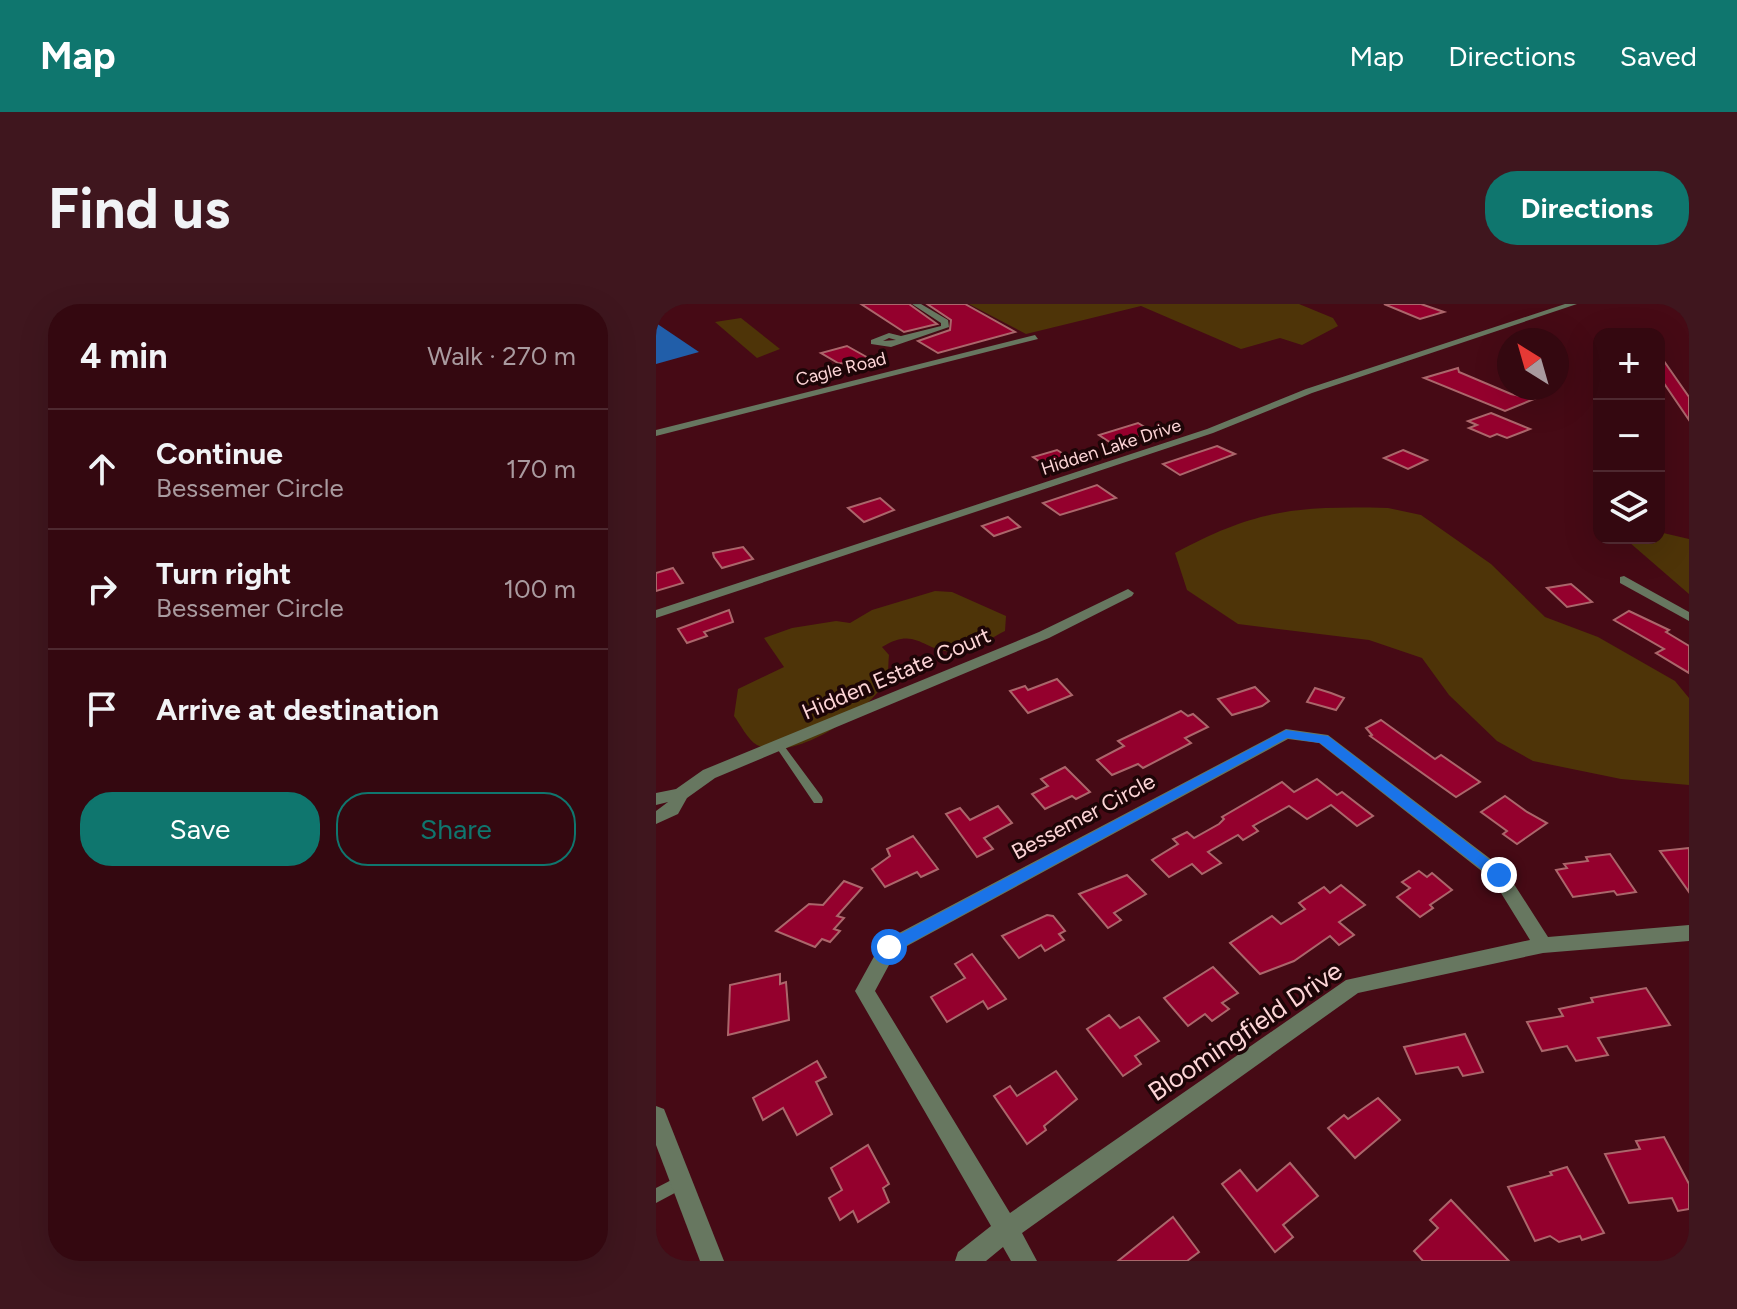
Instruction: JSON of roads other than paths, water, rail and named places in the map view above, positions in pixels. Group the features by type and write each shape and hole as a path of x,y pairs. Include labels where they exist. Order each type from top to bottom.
{"street":[{"path":"904,338 945,327 945,322 916,304"},
{"name":"Hidden Lake Drive","path":"656,614 1210,431 1309,391 1573,304"},
{"name":"Cagle Road","path":"656,433 1035,337"},
{"path":"1624,580 1689,617"},
{"name":"Hidden Estate Court","path":"656,799 681,794 709,774 1044,635 1128,593"},
{"name":"Bessemer Circle","path":"1006,1230 865,991 889,947 1286,734 1323,739 1499,875 1543,945"},
{"name":"Hidden Estate Court","path":"656,818 672,810 681,794"},
{"name":"Bloomingfield Drive","path":"967,1261 1006,1230 1353,986 1543,945 1689,933"},
{"path":"656,1116 712,1261"},
{"path":"1006,1230 1025,1261"}],"lane":[{"path":"779,745 818,800"},
{"path":"656,1196 681,1182"}],"water":[{"path":"656,323 699,352 656,364"}]}
